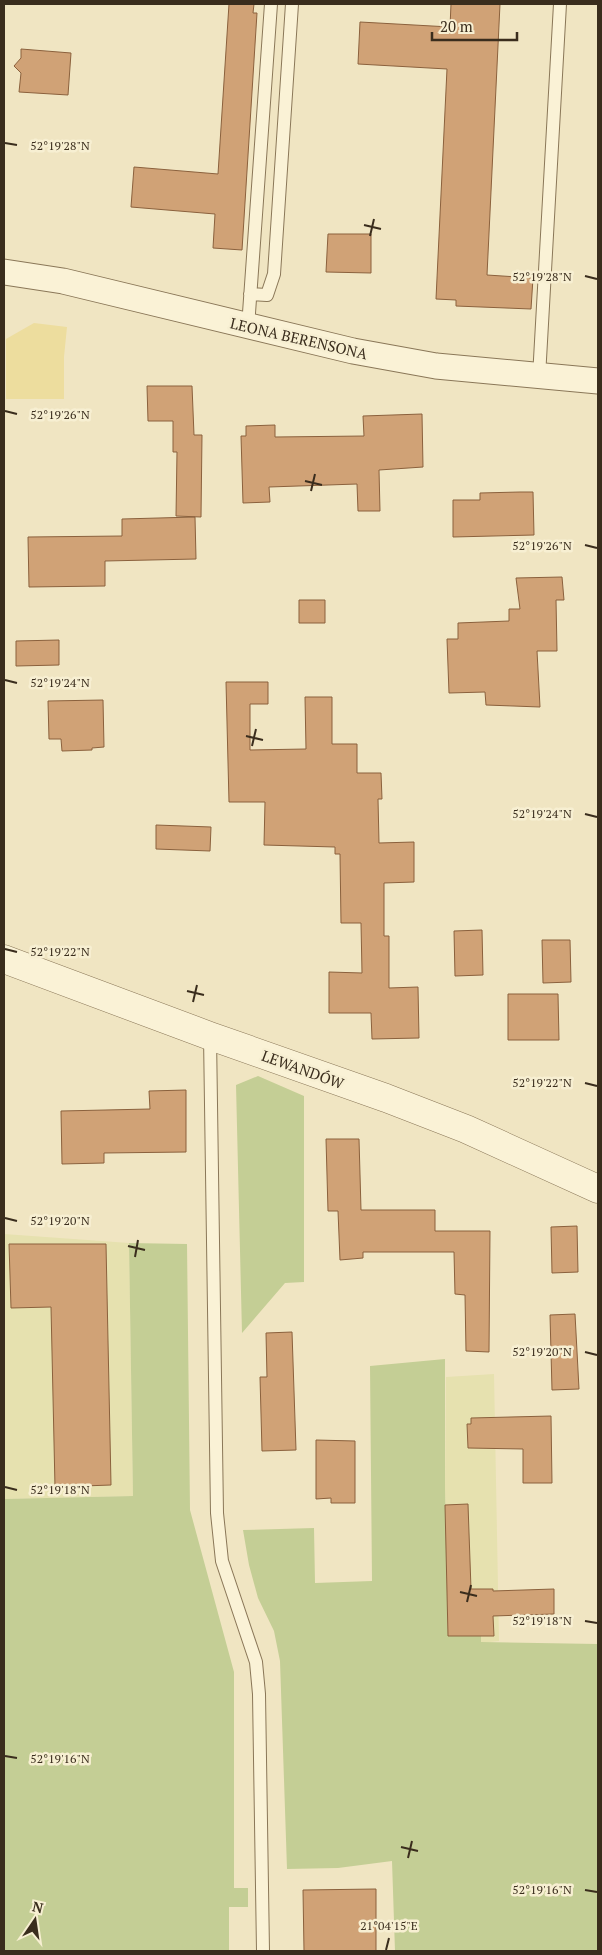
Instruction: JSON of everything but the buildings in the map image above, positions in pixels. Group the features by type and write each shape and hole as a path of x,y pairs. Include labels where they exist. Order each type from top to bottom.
{"street":[{"name":"LEONA BERENSONA","path":"4,272 63,281 353,351 436,366 598,381"},
{"name":"LEWANDÓW","path":"4,959 210,1036 386,1098 466,1129 598,1189"}],"lane":[{"path":"248,327 271,4"},
{"path":"250,294 267,295 274,274 292,4"},
{"path":"539,377 560,4"},
{"path":"210,1036 217,1513 222,1562 256,1662 259,1694 263,1951"}],"shaded area":[{"path":"4,1234 129,1243 133,1496 4,1499"},
{"path":"494,1374 499,1641 481,1643 480,1636 448,1636 445,1488 446,1377"}],"green space":[{"path":"258,1076 304,1096 304,1282 285,1283 242,1333 236,1085"},
{"path":"129,1243 187,1244 190,1510 234,1672 234,1888 248,1888 248,1907 229,1907 229,1951 4,1951 4,1499 133,1496"},
{"path":"445,1359 448,1636 481,1636 481,1642 598,1644 598,1951 395,1951 392,1861 338,1868 287,1869 280,1661 274,1631 258,1598 249,1565 243,1530 314,1528 315,1583 372,1581 370,1366"}],"sand":[{"path":"34,323 67,327 64,357 64,399 6,399 6,339"}]}
